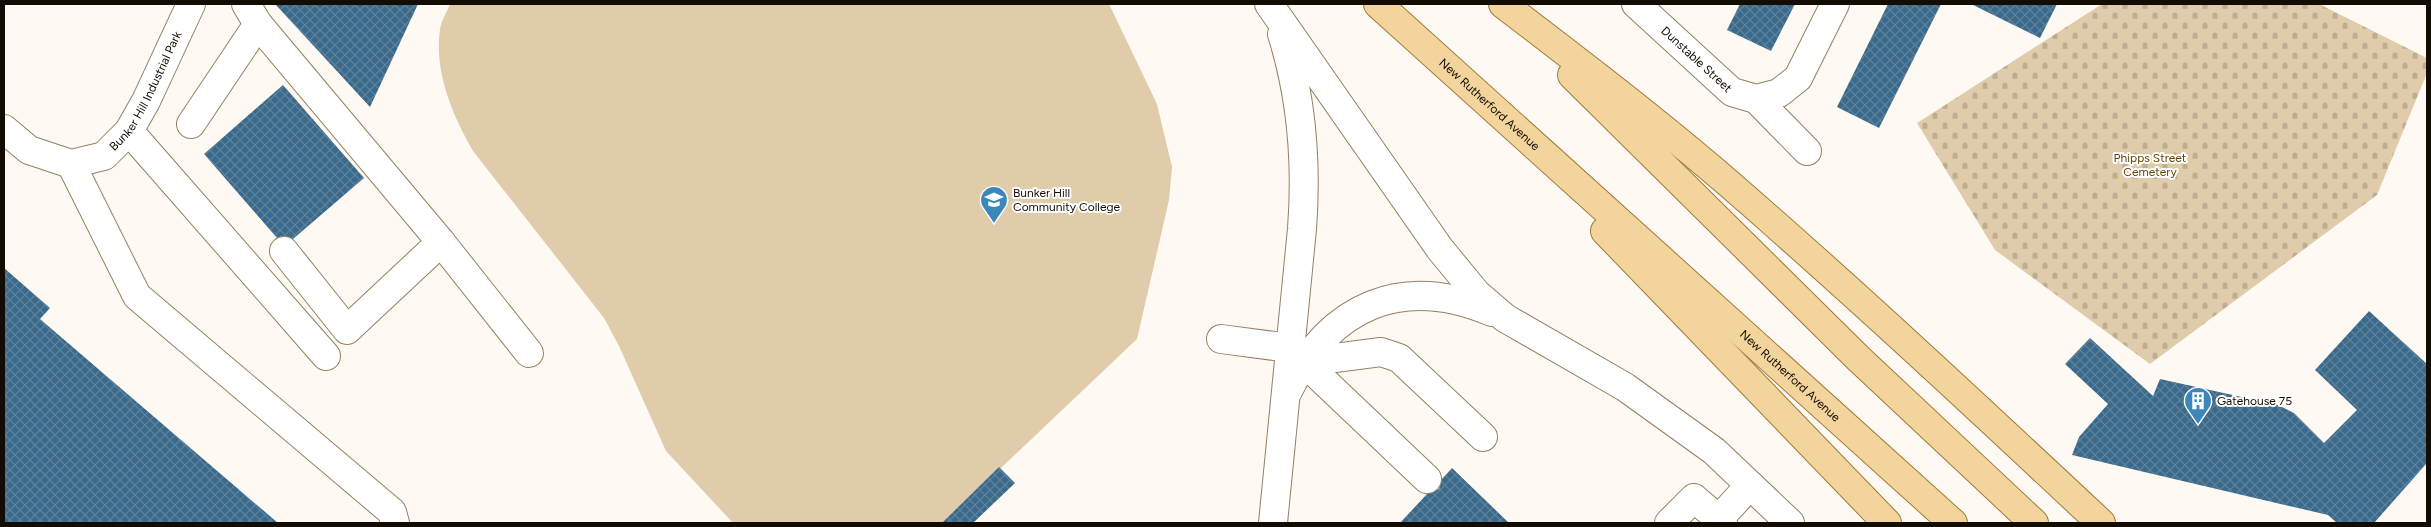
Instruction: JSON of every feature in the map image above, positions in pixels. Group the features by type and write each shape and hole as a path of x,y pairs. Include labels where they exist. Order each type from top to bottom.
{"main road":[{"path":"1378,4 1450,69"},
{"path":"1501,4 1851,351 2034,523"},
{"path":"1501,4 1640,109 1728,182 1916,351 2101,523"},
{"name":"New Rutherford Avenue","path":"1450,69 1887,523"},
{"name":"New Rutherford Avenue","path":"1450,69 1953,523"}],"street":[{"name":"Bunker Hill Industrial Park","path":"71,164 104,156 129,131 146,101 190,4"},
{"name":"Dunstable Street","path":"1636,4 1732,92 1756,99"},
{"path":"1807,151 1756,99 1779,93 1798,78 1835,4"},
{"path":"1270,5 1440,249 1476,294 1505,318"},
{"path":"1270,5 1288,54 1295,81 1304,155 1304,205 1297,355 1284,402 1274,513 1294,523"},
{"path":"191,124 252,14 440,242 528,354"},
{"path":"4,129 29,150 71,164 137,296 392,512 395,523"},
{"path":"129,131 326,356"},
{"path":"284,251 348,330 440,242"},
{"path":"1297,355 1320,341 1338,324 1358,310 1381,300 1410,296 1442,298 1469,304 1505,318 1625,387 1714,451 1790,523"},
{"path":"1221,339 1297,355 1381,352 1399,358 1483,437"},
{"path":"1297,355 1427,479"},
{"path":"1669,523 1694,498 1721,521 1750,485"}],"green space":[{"path":"450,4 1109,4 1157,104 1172,167 1169,200 1137,339 943,523 733,523 666,451 619,346 604,318 473,151 465,137 446,92 440,61 440,29"},
{"name":"Phipps Street Cemetery","path":"2102,4 2319,4 2427,58 2427,73 2377,195 2150,364 1995,250 1917,123"}],"building":[{"path":"275,4 418,4 370,107"},
{"path":"1740,4 1795,4 1771,51 1727,30"},
{"path":"1888,4 1941,4 1879,128 1837,107"},
{"path":"1971,4 2057,4 2040,38"},
{"path":"283,85 364,178 293,239 282,236 277,238 204,154"},
{"path":"4,268 50,308 40,319 278,523 4,523"},
{"name":"Gatehouse 75","path":"2369,311 2427,364 2427,463 2374,523 2337,523 2328,515 2072,455 2079,437 2108,404 2065,364 2090,338 2153,396 2160,379 2278,405 2294,413 2324,443 2357,410 2315,370"},
{"path":"999,467 1015,483 973,523 942,523"},
{"path":"1452,468 1509,523 1400,523 1427,494 1439,489 1442,479"}],"place":[{"name":"Bunker Hill Community College","path":"994,224"},
{"name":"Gatehouse 75","path":"2198,425"}]}
